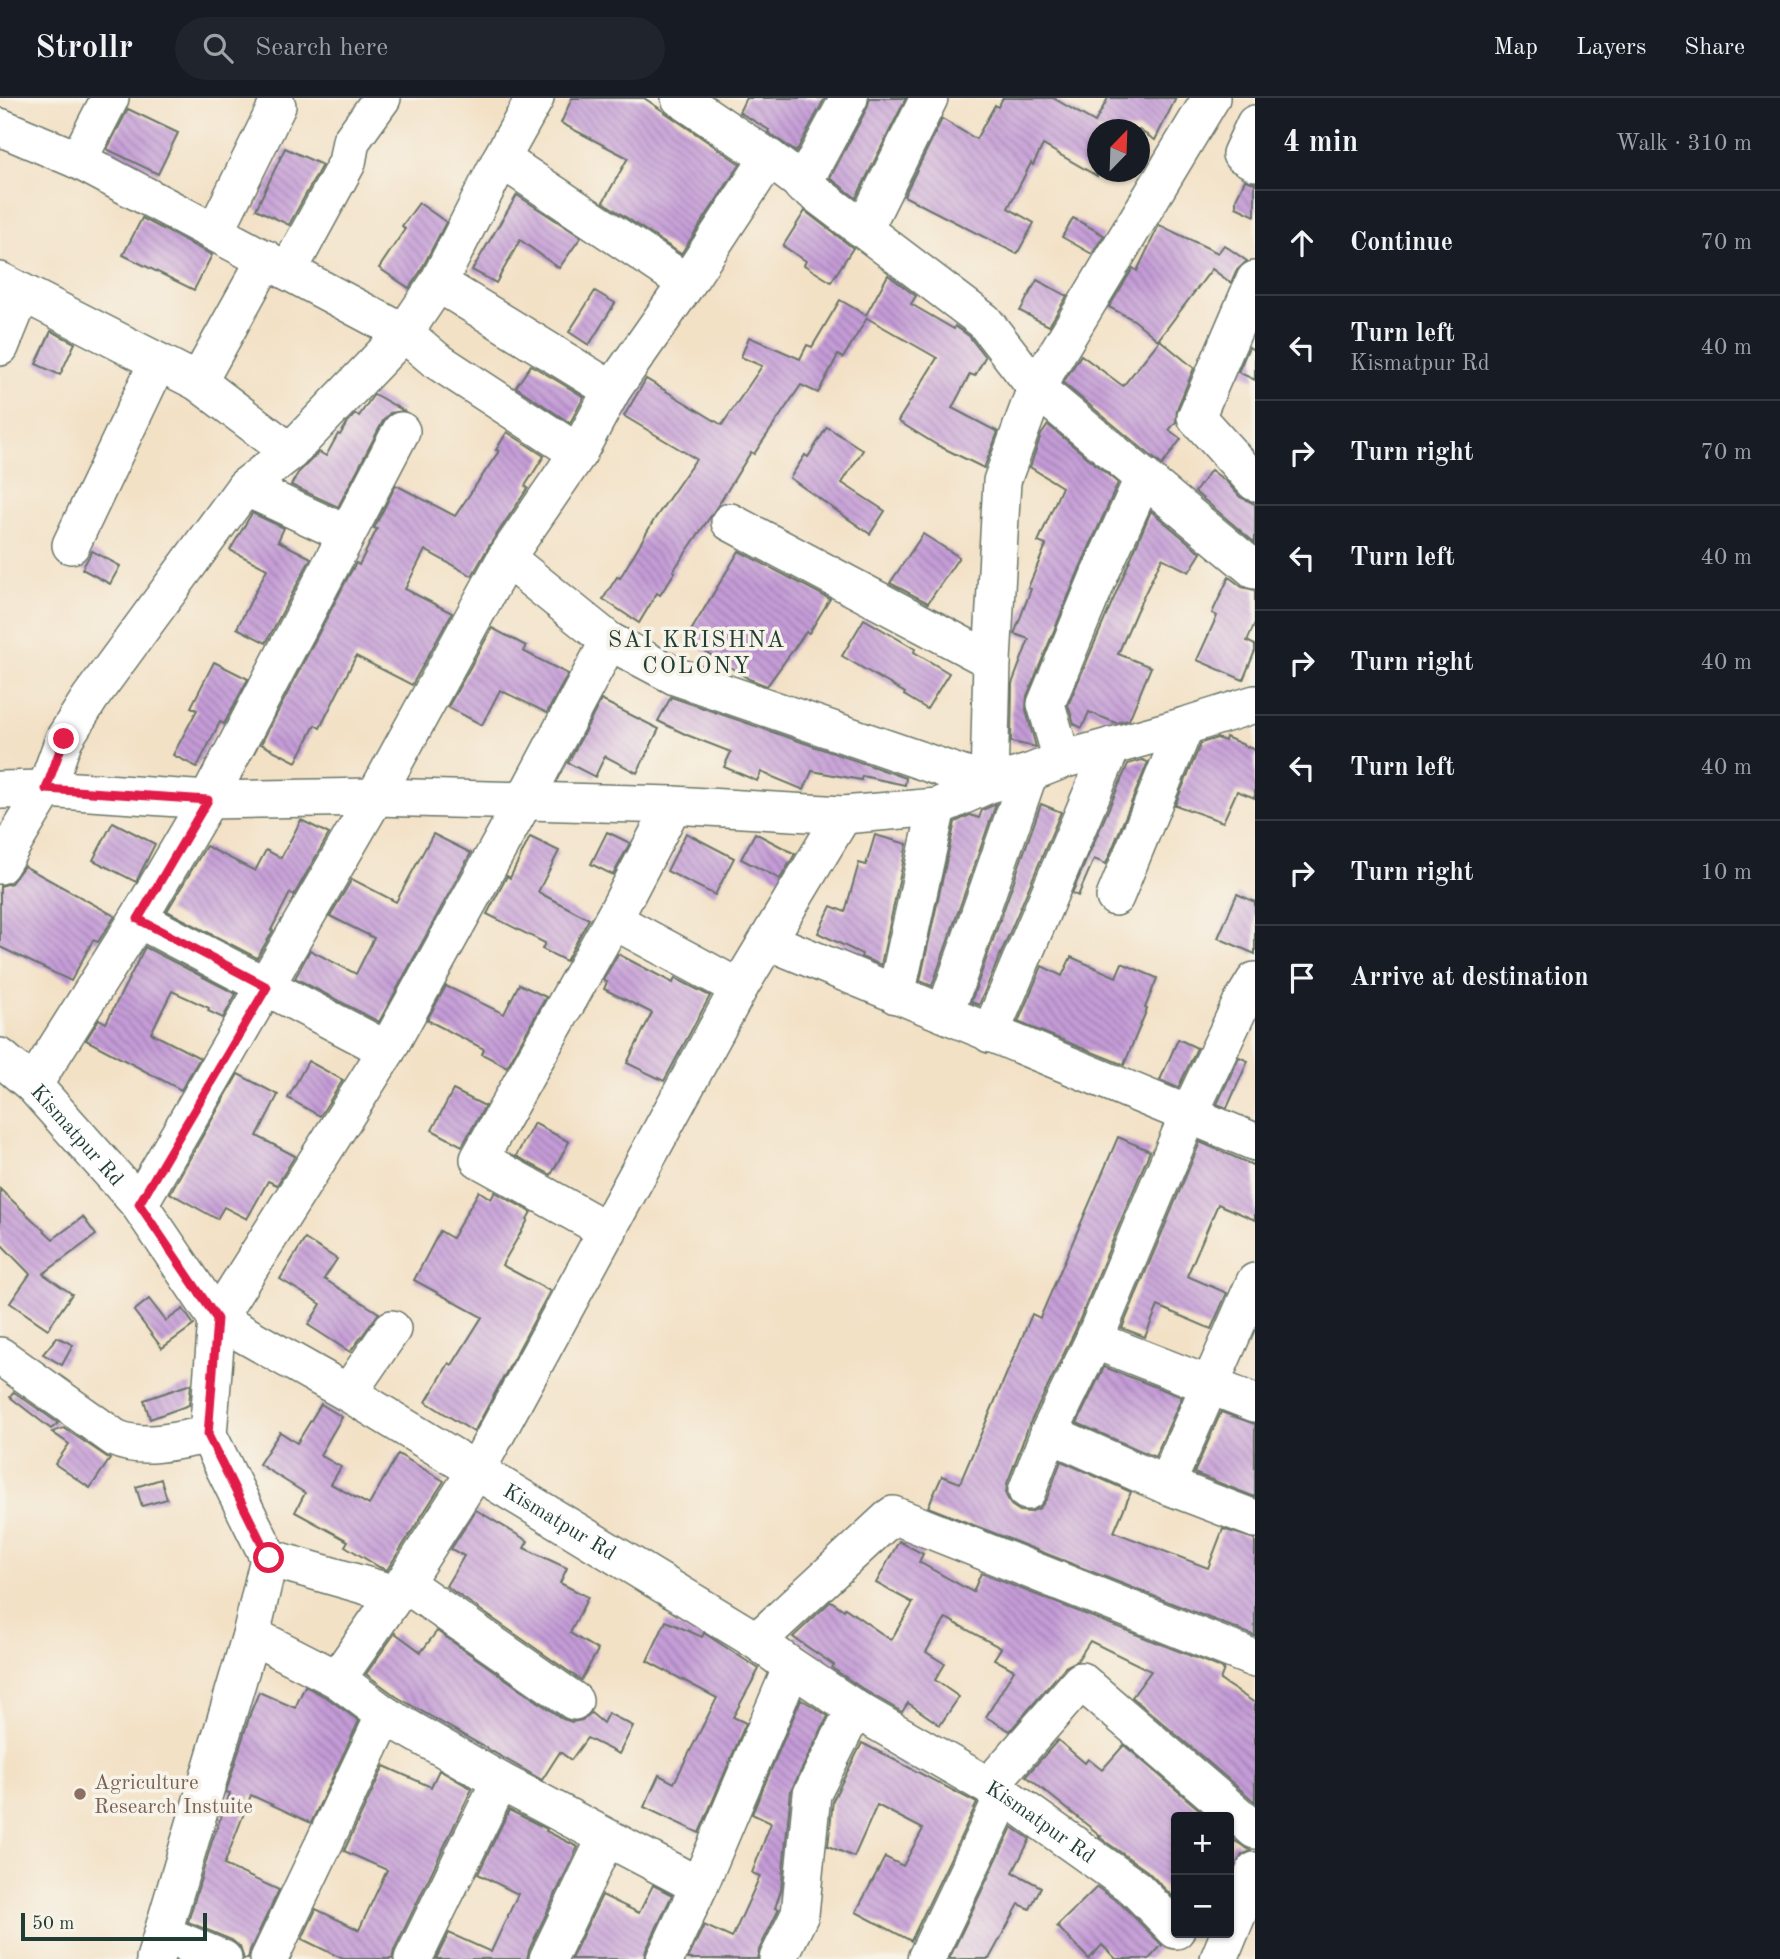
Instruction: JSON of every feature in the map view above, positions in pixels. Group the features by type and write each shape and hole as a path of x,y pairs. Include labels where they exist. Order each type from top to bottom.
{"street":[{"path":"78,160 110,98"},
{"path":"198,382 347,163 351,141 382,98"},
{"path":"0,865 46,789 64,739 90,698 245,487 290,452 404,333 438,283 535,98"},
{"path":"680,98 769,158 984,321 1037,388 1253,565"},
{"path":"802,185 849,98"},
{"path":"864,229 929,98"},
{"path":"989,784 992,660 1002,481 1037,388 1211,98"},
{"path":"215,232 276,106"},
{"path":"1255,124 1241,154 1255,162"},
{"path":"0,127 78,160 404,333 436,360 578,453"},
{"path":"139,1204 375,797 506,558 578,453 612,390 687,283 769,158"},
{"path":"501,159 687,283"},
{"path":"1255,281 1196,417 1255,482"},
{"path":"438,283 612,390"},
{"path":"0,346 11,287 198,382 290,452"},
{"path":"71,545 158,362"},
{"path":"33,1086 138,919 208,800 401,431"},
{"path":"945,1013 1045,766 1046,704 1144,477"},
{"path":"245,487 346,534"},
{"path":"730,522 992,660"},
{"path":"506,558 609,641 675,676 989,784"},
{"path":"223,1959 159,1946 251,1635 269,1558 208,1435 217,1319 387,1050 609,641"},
{"path":"0,790 46,789 208,800 375,797 673,805 843,815 937,807 989,784 1255,704"},
{"path":"1115,897 1185,726"},
{"path":"990,1034 1112,746"},
{"path":"608,1231 479,1159 613,920 673,805"},
{"path":"896,995 937,807"},
{"path":"337,1679 400,1589 476,1471 740,988 843,815"},
{"path":"138,919 387,1050"},
{"path":"613,920 740,988"},
{"path":"768,942 1255,1142"},
{"path":"1027,1491 1049,1433 1094,1340 1188,1116 1250,998"},
{"name":"Kismatpur Rd","path":"0,1057 33,1086 139,1204 217,1319 348,1393 757,1641 855,1709 996,1790 1135,1888 1171,1924"},
{"path":"1166,1485 1255,1282"},
{"path":"348,1393 392,1329"},
{"path":"1094,1340 1255,1403"},
{"path":"0,1356 115,1438 126,1443 141,1446 208,1435"},
{"path":"1049,1433 1166,1485 1255,1519"},
{"path":"757,1641 893,1515 1255,1660"},
{"path":"269,1558 400,1589 573,1702"},
{"path":"251,1635 337,1679 385,1715 500,1780 699,1886"},
{"path":"665,1959 792,1667"},
{"path":"926,1959 996,1790 1081,1681 1255,1830"},
{"path":"778,1959 800,1914 812,1794 855,1709"},
{"path":"269,1959 385,1715"},
{"path":"413,1959 500,1780"},
{"path":"548,1959 606,1838"},
{"path":"1219,1959 1255,1871"},
{"name":"Kismatpur Rd","path":"1185,1938 1205,1959"}],"building":[{"path":"572,98 644,98 740,164 681,254 603,202 628,158 561,123"},
{"path":"746,98 825,98 796,152 768,132 769,130 739,112"},
{"path":"870,98 906,98 856,198 830,178"},
{"path":"1003,98 1053,98 1090,119 1087,119 1087,170 1043,145 1033,165 1031,163 1008,208 1034,223 1017,254 904,196 942,119 976,139 995,105 998,107"},
{"path":"1108,98 1176,98 1155,140 1150,137 1150,119 1097,119"},
{"path":"128,109 178,133 158,174 107,149"},
{"path":"285,148 322,165 289,225 256,209"},
{"path":"1245,180 1255,183 1255,216 1236,207 1236,199"},
{"path":"517,195 581,237 559,268 520,240 496,283 472,270"},
{"path":"419,203 446,222 409,288 379,268 405,229 402,226"},
{"path":"805,211 853,248 831,282 804,265 806,261 783,246"},
{"path":"142,218 212,255 194,290 123,255"},
{"path":"1073,218 1104,235 1092,254 1062,237"},
{"path":"1159,225 1218,253 1224,245 1247,261 1236,271 1231,283 1212,269 1158,340 1134,320 1109,307 1133,268 1137,271"},
{"path":"888,275 916,296 911,304 969,336 985,357 975,376 970,374 952,408 998,432 984,468 937,445 898,421 937,358 867,318 843,358 838,355 818,393 801,385 754,454 751,452 660,595 657,593 639,623 603,599 617,577 620,578 654,520 696,459 624,416 646,379 722,425 762,366 741,357 749,337 800,359 807,345 812,347 840,300 866,315"},
{"path":"1037,280 1067,296 1049,326 1020,311"},
{"path":"595,291 615,303 589,345 569,332"},
{"path":"51,331 75,343 60,375 36,364"},
{"path":"1160,340 1194,368 1177,409 1176,422 1169,430 1181,439 1162,465 1063,383 1081,355 1123,386"},
{"path":"1249,347 1255,351 1255,380 1238,372"},
{"path":"531,365 584,397 570,423 516,387"},
{"path":"374,394 404,411 390,413 383,421 338,507 291,485 298,473 319,452 326,456 338,434 340,435 355,414 359,416"},
{"path":"1048,425 1118,483 1027,696 1026,710 1036,747 1011,742 1012,684 1029,639 1015,632 1031,589 1028,588 1046,545 1038,542 1062,487 1030,467 1041,435"},
{"path":"827,427 863,450 842,483 885,511 870,534 790,478 805,455 808,457"},
{"path":"507,432 544,456 525,486 528,488 472,576 425,550 405,589 452,613 412,685 356,656 320,728 315,725 296,762 261,744 348,577 356,563 359,565 396,485 455,516 499,451 496,450"},
{"path":"1211,470 1227,482 1240,497 1255,504 1255,543 1195,492"},
{"path":"1151,511 1201,553 1189,572 1162,558 1136,612 1118,654 1151,667 1129,720 1116,723 1089,712 1082,728 1074,724 1068,705"},
{"path":"252,513 284,528 278,541 311,558 266,643 237,628 267,569 230,550"},
{"path":"923,534 959,557 928,603 890,583"},
{"path":"92,551 120,566 110,584 82,569"},
{"path":"739,551 830,599 809,633 806,632 767,686 749,679 686,639"},
{"path":"1229,577 1242,587 1255,590 1255,623 1247,641 1255,645 1255,651 1243,680 1197,660 1217,616 1212,613"},
{"path":"864,619 949,673 927,709 842,656"},
{"path":"492,628 526,646 523,651 568,674 547,713 500,690 482,725 448,707"},
{"path":"214,662 248,679 224,724 220,722 197,767 173,755 197,710 191,707"},
{"path":"671,697 906,778 905,785 862,776 861,780 812,771 804,790 761,772 757,781 724,767 731,752 658,721"},
{"path":"601,700 659,729 637,773 605,756 595,777 568,763"},
{"path":"1226,737 1255,750 1255,798 1237,791 1223,822 1175,805 1201,743 1217,738 1225,741"},
{"path":"1142,760 1148,762 1106,864 1094,859 1078,896 1072,893 1128,764"},
{"path":"996,804 932,986 920,981 955,822 970,815 979,818 982,810"},
{"path":"1041,804 1061,812 979,1005 971,1002"},
{"path":"301,820 329,834 294,895 290,893 257,958 167,911 206,846 255,871 266,850 281,858"},
{"path":"113,822 155,844 136,882 93,860"},
{"path":"607,832 630,843 613,875 591,864"},
{"path":"686,833 734,858 715,895 667,871"},
{"path":"755,833 795,854 780,879 741,859"},
{"path":"433,834 471,853 379,1022 295,978 310,950 356,974 374,938 330,916 352,879 396,902"},
{"path":"875,835 907,844 881,965 818,933 831,906 845,912 859,863 866,865"},
{"path":"530,837 559,851 538,892 589,919 566,961 542,949 545,943 487,914 507,876 510,878"},
{"path":"24,866 115,916 98,942 93,940 71,981 0,947 0,886 11,883"},
{"path":"1237,894 1255,902 1255,954 1218,938"},
{"path":"145,947 236,994 223,1018 208,1011 209,1008 172,991 151,1033 200,1058 181,1090 86,1040 99,1019 106,1023"},
{"path":"618,954 673,983 675,978 710,996 664,1081 627,1063 652,1013 604,989 607,982 603,980"},
{"path":"1071,957 1116,977 1122,963 1157,978 1124,1065 1018,1022 1042,966 1062,976"},
{"path":"519,984 546,997 507,1067 482,1054 484,1049 427,1020 446,986 504,1014"},
{"path":"1178,1039 1197,1048 1178,1088 1160,1080"},
{"path":"1239,1057 1248,1061 1227,1108 1217,1104"},
{"path":"308,1061 343,1080 320,1116 288,1098"},
{"path":"238,1074 278,1095 257,1136 295,1156 277,1185 268,1181 247,1219 224,1207 217,1219 170,1193"},
{"path":"453,1090 485,1106 462,1146 432,1130"},
{"path":"534,1123 569,1142 551,1175 516,1156"},
{"path":"1118,1137 1150,1151 1075,1331 1029,1425 1007,1484 1006,1495 1011,1505 1020,1511 1030,1512 1040,1508 1047,1498 1061,1461 1131,1492 1114,1532 1208,1568 1223,1529 1255,1539 1255,1636 928,1507 942,1476 960,1483 1032,1314 1040,1318"},
{"path":"1200,1142 1255,1166 1255,1220 1218,1204 1187,1276 1227,1293 1211,1329 1158,1306 1145,1337 1122,1328"},
{"path":"0,1189 53,1239 83,1217 96,1235 43,1274 72,1294 48,1329 10,1303 30,1274 0,1243"},
{"path":"479,1191 491,1199 495,1192 531,1212 502,1265 550,1291 474,1432 426,1402 449,1363 452,1365 482,1317 414,1280 440,1231 452,1238"},
{"path":"305,1239 337,1259 324,1279 379,1313 350,1352 308,1325 321,1304 280,1279"},
{"path":"149,1299 166,1321 183,1309 194,1325 162,1348 134,1311"},
{"path":"57,1337 73,1345 62,1365 43,1354"},
{"path":"1104,1367 1182,1397 1155,1457 1077,1423"},
{"path":"191,1384 189,1405 150,1419 144,1400"},
{"path":"14,1392 58,1423 51,1429 10,1397"},
{"path":"321,1404 342,1417 320,1455 341,1467 331,1484 369,1505 398,1454 444,1481 387,1570 345,1546 348,1541 295,1512 305,1493 259,1464 280,1432 297,1443"},
{"path":"1221,1412 1255,1424 1255,1497 1194,1473"},
{"path":"64,1428 110,1459 90,1488 55,1464 69,1444 52,1432"},
{"path":"161,1479 167,1499 142,1506 136,1487"},
{"path":"476,1510 528,1541 524,1548 567,1568 560,1583 588,1597 570,1633 598,1650 581,1680 446,1586 464,1556 451,1549"},
{"path":"899,1541 923,1554 919,1562 973,1592 981,1573 1224,1669 1220,1680 1255,1703 1255,1802 1132,1697 1151,1671 1090,1641 1077,1661 1065,1667 1010,1731 986,1717 1014,1670 994,1659 1001,1648 946,1618 926,1652 945,1664 935,1680 959,1697 940,1725 908,1703 902,1712 866,1691 793,1637 831,1601 891,1640 913,1603 876,1583"},
{"path":"666,1621 702,1637 704,1633 759,1669 733,1717 746,1723 699,1833 644,1807 659,1775 674,1783 717,1698 647,1661"},
{"path":"437,1631 563,1719 572,1722 582,1720 591,1713 603,1723 608,1713 633,1726 619,1754 587,1738 571,1760 560,1752 542,1780 397,1697 366,1674 395,1633 421,1652"},
{"path":"305,1686 326,1697 359,1721 311,1823 251,1795 224,1865 279,1890 248,1959 244,1959 240,1947 232,1940 188,1922 259,1692 295,1708"},
{"path":"801,1699 828,1716 791,1791 781,1890 775,1908 779,1909 757,1959 688,1959 704,1925 732,1938 760,1876 752,1873 771,1823 752,1814"},
{"path":"1058,1740 1085,1763 1088,1759 1102,1770 1124,1745 1202,1812 1171,1812 1171,1895 1147,1871 1099,1837 1101,1836 1026,1776"},
{"path":"862,1743 977,1803 911,1941 856,1912 885,1857 903,1866 923,1829 877,1805 854,1857 828,1846 833,1800"},
{"path":"384,1766 431,1787 439,1770 472,1789 392,1959 343,1959 302,1939 316,1909 359,1930 387,1870 344,1851"},
{"path":"509,1810 578,1847 527,1959 436,1959 449,1933 491,1952 518,1894 478,1874"},
{"path":"1012,1827 1030,1839 1013,1872 1041,1887 1030,1909 1019,1904 989,1959 949,1959"},
{"path":"1234,1842 1251,1851 1242,1855 1234,1870"},
{"path":"653,1885 672,1895 644,1959 571,1959 602,1895 639,1913"},
{"path":"1097,1887 1121,1904 1162,1945 1149,1959 1116,1959 1102,1945 1089,1959 1057,1926"}],"place":[{"name":"Agriculture Research Instuite","path":"80,1794"}],"district":[{"name":"SAI KRISHNA COLONY","path":"697,652"}],"route":[{"path":"64,739 46,789 208,800 138,919 267,987 139,1204 217,1319 208,1435 269,1558"}]}
